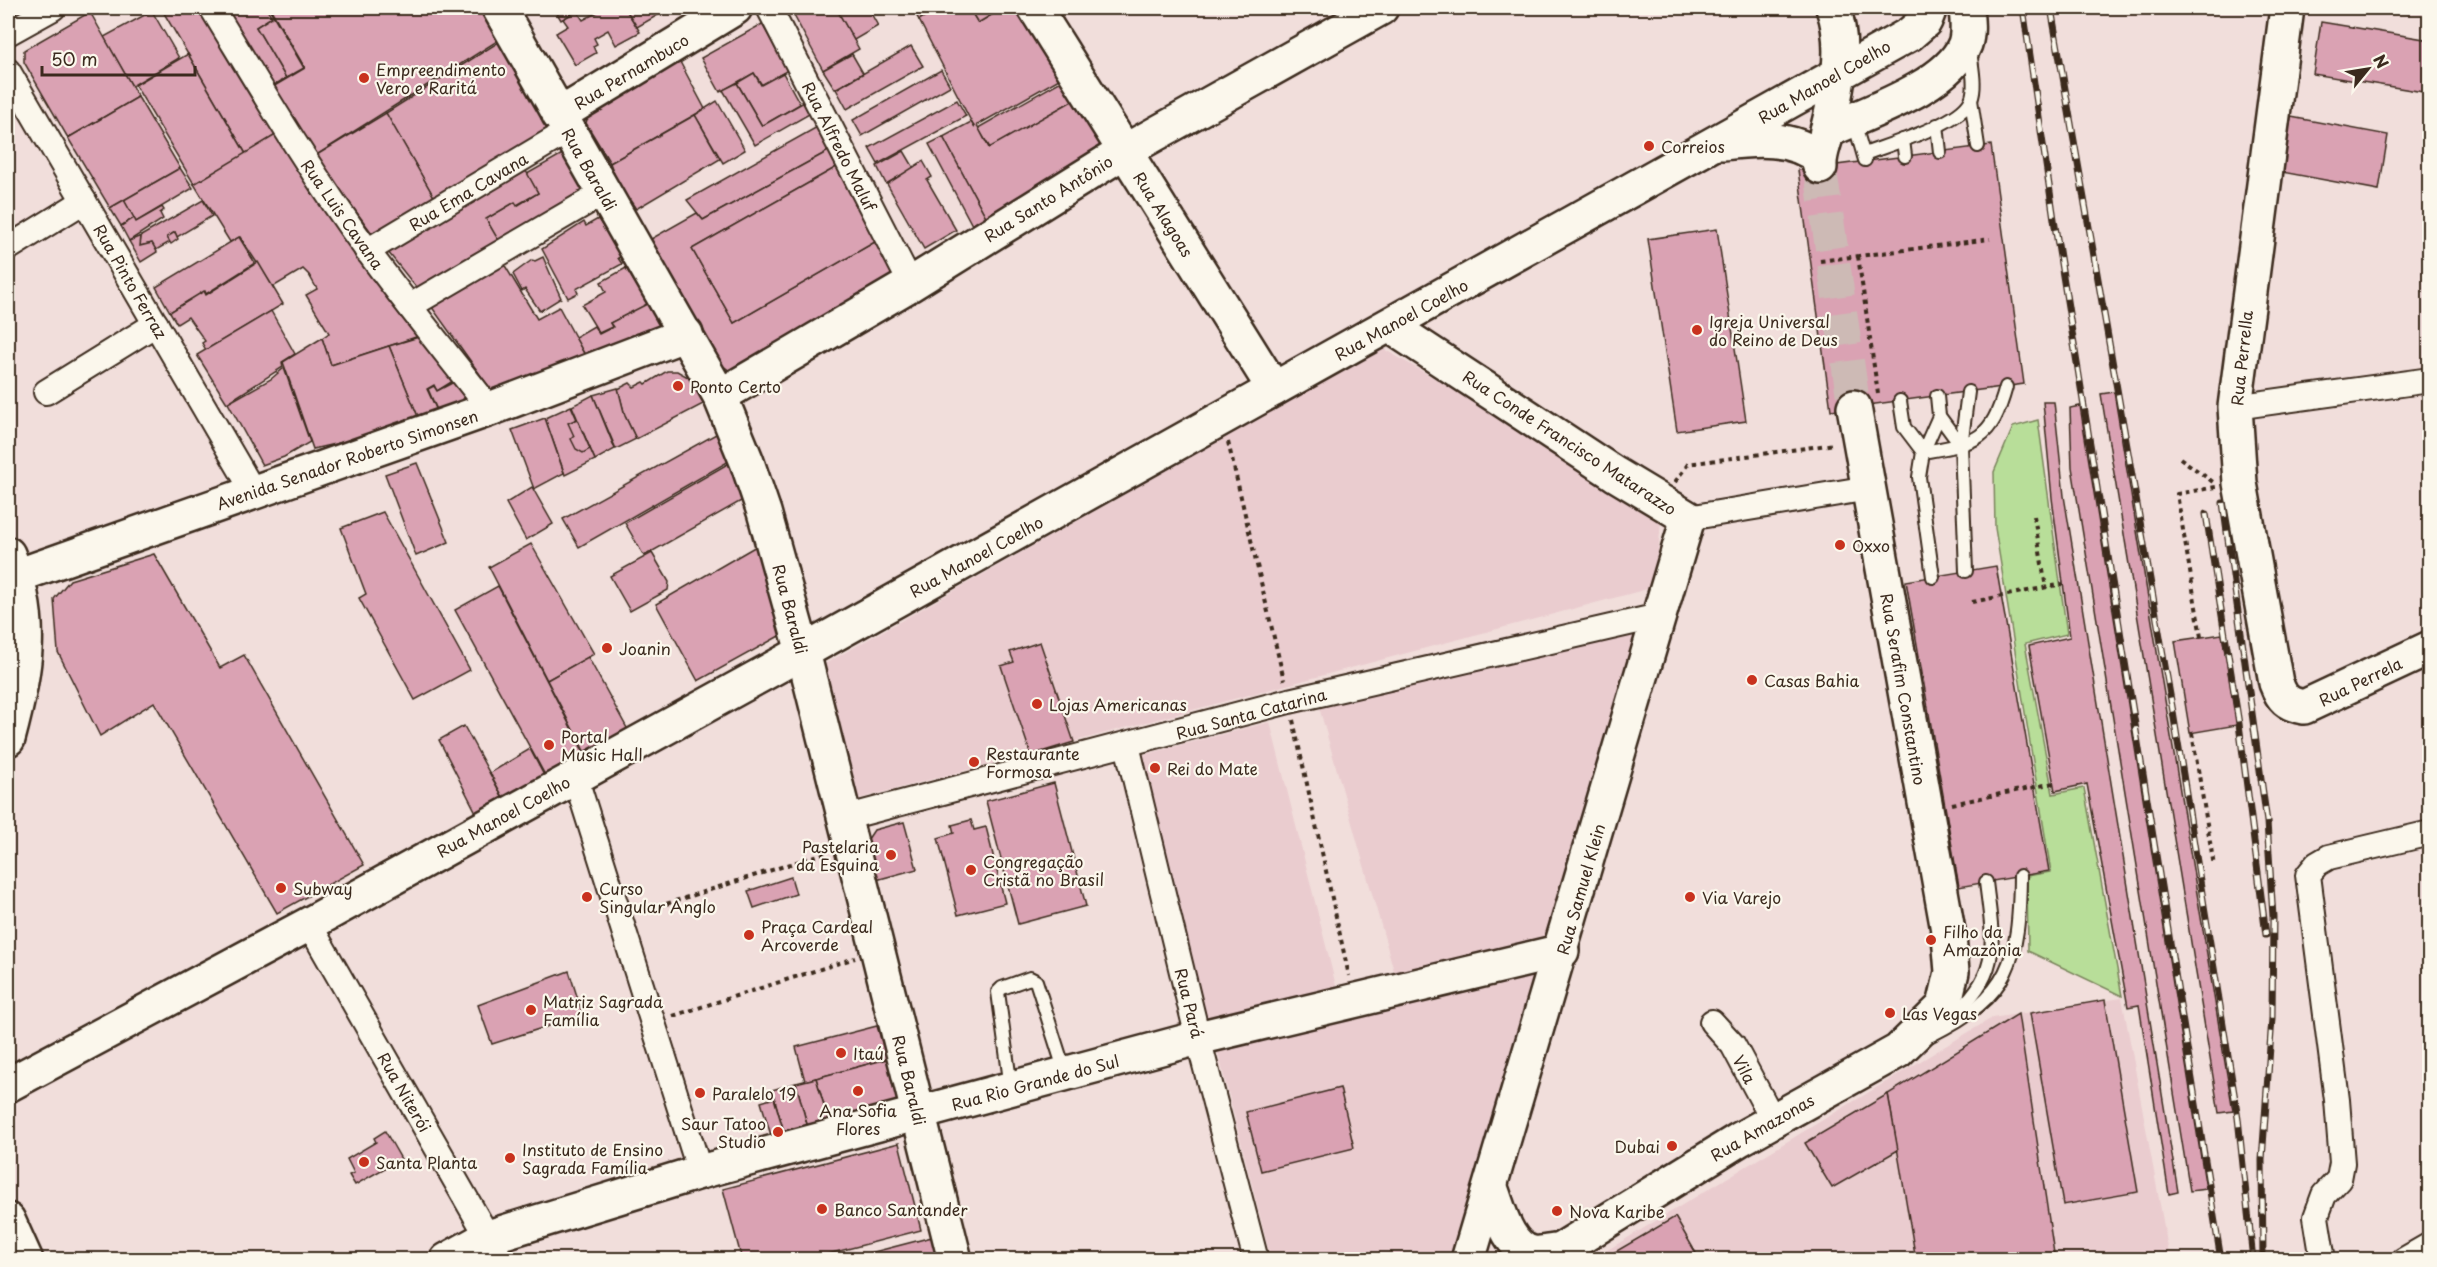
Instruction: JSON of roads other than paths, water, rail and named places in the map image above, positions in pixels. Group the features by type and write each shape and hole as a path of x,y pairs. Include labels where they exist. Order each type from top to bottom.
{"street":[{"path":"8,33 52,8"},
{"name":"Rua Luis Cavana","path":"212,8 299,152 368,251 490,409"},
{"name":"Rua Baraldi","path":"499,8 720,396 747,462 764,512 803,652 956,1260"},
{"name":"Rua Pernambuco","path":"563,123 735,8"},
{"name":"Rua Alfredo Maluf","path":"769,8 911,284"},
{"name":"Rua Alagoas","path":"1035,8 1274,389"},
{"name":"Rua Santo Antônio","path":"720,396 911,284 1125,151 1381,8"},
{"name":"Rua Manoel Coelho","path":"8,1086 309,924 803,652 1390,326 1710,144 1837,76 1918,28 1930,8"},
{"name":"Rua Perrella","path":"2287,8 2235,407 2240,483 2276,683 2289,704"},
{"path":"1833,12 1857,36 1888,44"},
{"path":"1830,144 1841,48 1833,12"},
{"path":"1800,96 1820,57 1833,12"},
{"path":"1710,144 1748,140 1779,141 1803,147 1830,144 1946,69 1962,50 1967,20"},
{"name":"Rua Pinto Ferraz","path":"8,71 253,491"},
{"name":"Rua Ema Cavana","path":"368,251 563,123"},
{"path":"410,306 603,193"},
{"path":"8,248 84,201"},
{"path":"46,392 156,324"},
{"name":"Rua Conde Francisco Matarazzo","path":"1390,326 1615,474 1688,518 1869,488"},
{"name":"Avenida Senador Roberto Simonsen","path":"11,570 253,491 490,409 686,334"},
{"path":"2235,407 2430,380"},
{"name":"Rua Serafim Constantino","path":"1867,404 1860,440 1949,936 1962,983"},
{"name":"Rua Samuel Klein","path":"1468,1260 1562,951 1688,518"},
{"path":"8,739 26,651 25,617 11,570"},
{"name":"Rua Santa Catarina","path":"848,832 1126,745 1289,701 1659,616"},
{"name":"Rua Perrela","path":"2289,704 2304,707 2312,704 2430,648"},
{"name":"Rua Pará","path":"1126,745 1198,1038 1256,1260"},
{"path":"575,776 700,1172"},
{"path":"2323,1260 2316,1217 2324,1195 2339,1179 2342,1163 2334,1076 2308,876 2317,864 2329,857 2430,832"},
{"name":"Rua Niterói","path":"309,924 495,1249"},
{"name":"Rua Rio Grande do Sul","path":"447,1260 495,1249 700,1172 1198,1038 1562,951"},
{"name":"Rua Amazonas","path":"1550,1255 1773,1120 1898,1051 1944,1006 1962,983"},
{"name":"Vila","path":"1712,1022 1733,1045 1773,1120"},
{"path":"1491,1188 1504,1222 1521,1247 1533,1253 1550,1255"},
{"path":"8,1220 26,1260"},
{"path":"2404,1260 2430,1245"}],"lane":[{"path":"1967,20 1973,80 1971,100 1978,146"},
{"path":"1830,144 1865,158 1960,112 1971,100"},
{"path":"1936,125 1940,152"},
{"path":"1903,140 1905,156"},
{"path":"1923,452 1961,446 1984,435 1996,417 2006,387"},
{"path":"1966,571 1961,446 1968,392"},
{"path":"1937,396 1940,416 1961,446"},
{"path":"1899,401 1904,427 1923,452"},
{"path":"1933,577 1919,477 1923,452 1940,416"},
{"path":"1898,1051 1945,1028 1987,1000 2000,984 2018,939 2020,876"},
{"path":"1962,983 1987,972 1994,944 1986,882"},
{"path":"1011,1089 998,992 1002,988 1030,978 1036,981 1066,1074"},
{"path":"1962,983 1987,1000"}],"tunnel":[{"path":"1820,167 1854,407"}],"railway":[{"path":"2023,8 2055,226 2221,1260"},
{"path":"2051,8 2173,712 2238,1118 2253,1260"},
{"path":"2223,503 2267,822 2273,917 2272,1018 2262,1160 2263,1260"},
{"path":"2206,514 2239,724 2266,935"}],"place":[{"name":"Empreendimento Vero e Raritá","path":"364,78"},
{"name":"Correios","path":"1649,146"},
{"name":"Igreja Universal do Reino de Deus","path":"1697,330"},
{"name":"Ponto Certo","path":"678,386"},
{"name":"Oxxo","path":"1840,545"},
{"name":"Joanin","path":"607,648"},
{"name":"Casas Bahia","path":"1752,680"},
{"name":"Lojas Americanas","path":"1037,704"},
{"name":"Portal Music Hall","path":"549,745"},
{"name":"Restaurante Formosa","path":"974,762"},
{"name":"Rei do Mate","path":"1155,768"},
{"name":"Pastelaria da Esquina","path":"891,855"},
{"name":"Congregação Cristã no Brasil","path":"971,870"},
{"name":"Subway","path":"281,888"},
{"name":"Curso Singular Anglo","path":"587,897"},
{"name":"Via Varejo","path":"1690,897"},
{"name":"Praça Cardeal Arcoverde","path":"749,935"},
{"name":"Filho da Amazônia","path":"1931,940"},
{"name":"Matriz Sagrada Família","path":"531,1010"},
{"name":"Las Vegas","path":"1890,1013"},
{"name":"Itaú","path":"841,1053"},
{"name":"Ana Sofia Flores","path":"858,1091"},
{"name":"Paralelo 19","path":"700,1093"},
{"name":"Saur Tatoo Studio","path":"778,1132"},
{"name":"Dubai","path":"1672,1146"},
{"name":"Instituto de Ensino Sagrada Família","path":"510,1158"},
{"name":"Santa Planta","path":"364,1162"},
{"name":"Banco Santander","path":"822,1209"},
{"name":"Nova Karibe","path":"1557,1211"}]}
